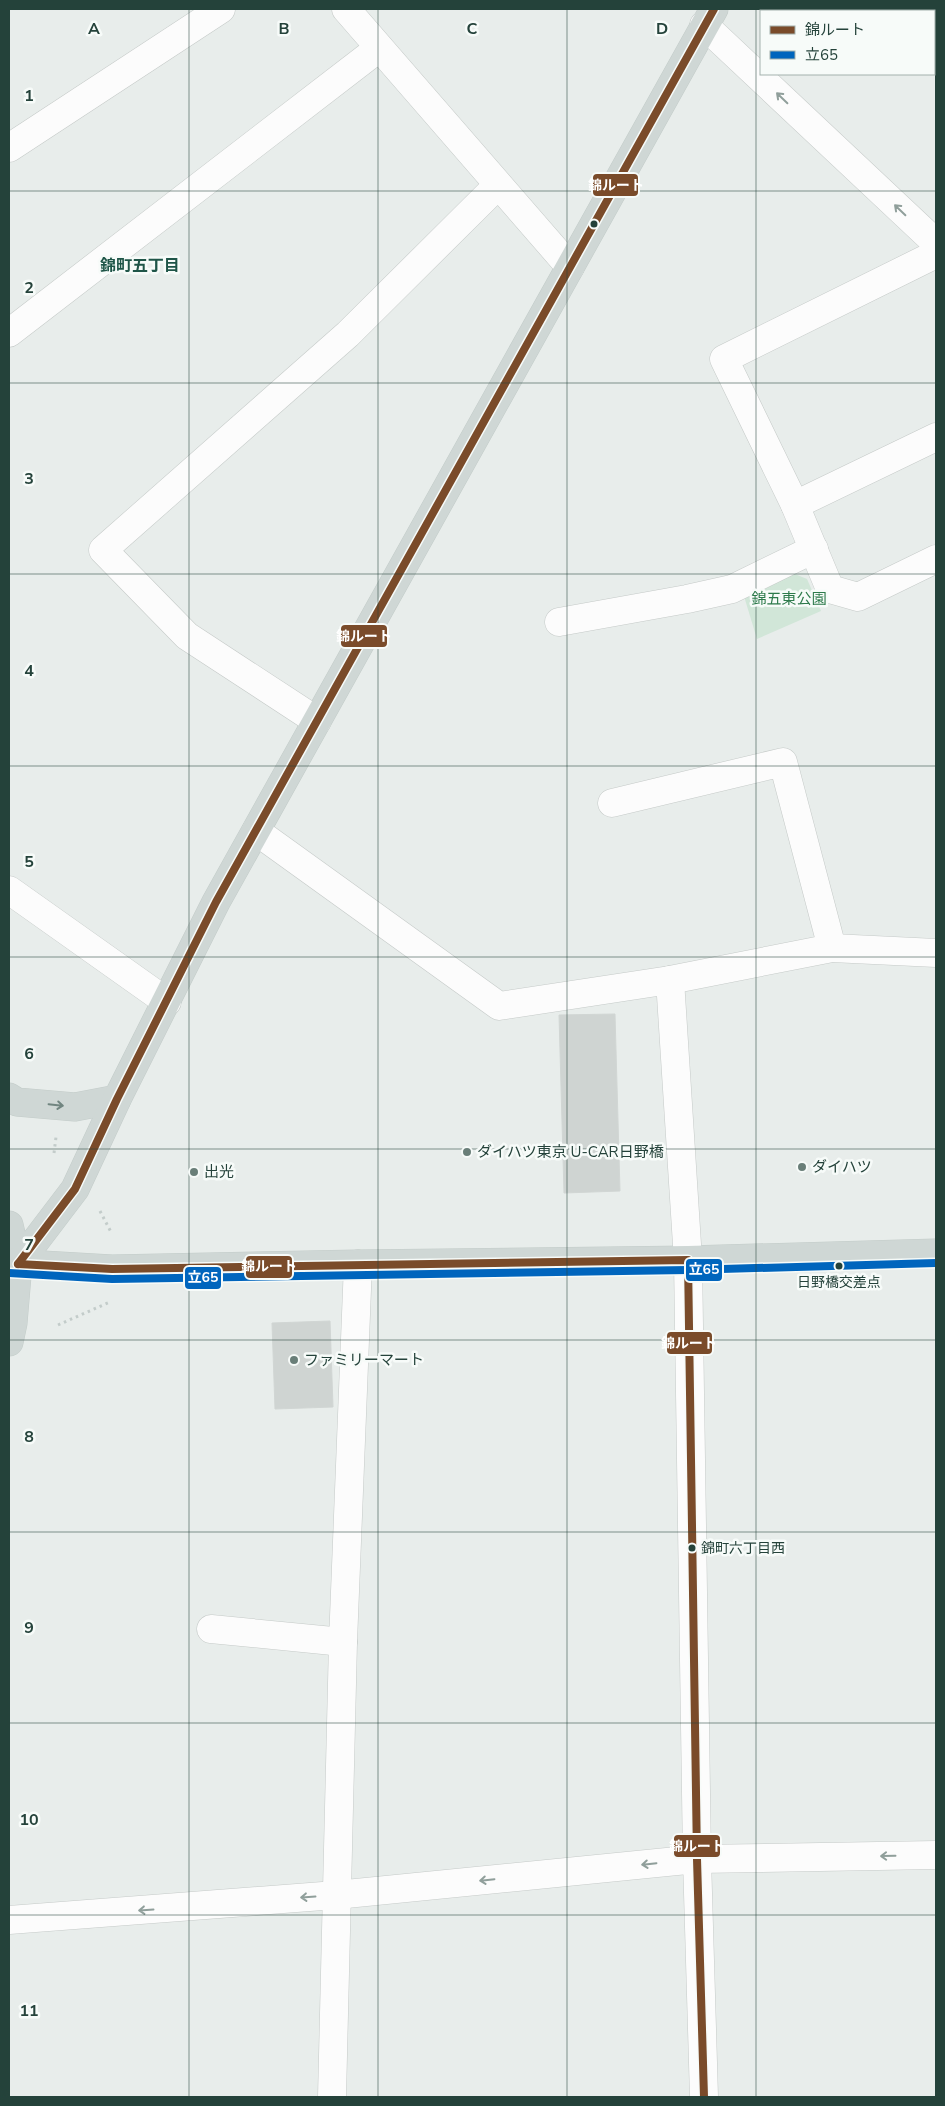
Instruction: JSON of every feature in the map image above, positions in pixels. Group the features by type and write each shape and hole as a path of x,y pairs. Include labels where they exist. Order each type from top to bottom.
{"main road":[{"path":"13,1264 75,1190 117,1099 216,902 709,17"},
{"path":"9,1098 17,1102 75,1107 117,1099"},
{"path":"9,1225 13,1264 13,1323 9,1342"},
{"path":"13,1264 112,1269 688,1260 936,1253"}],"street":[{"path":"9,148 221,9"},
{"path":"346,9 570,268"},
{"path":"709,17 760,68"},
{"path":"9,333 378,48"},
{"path":"767,75 936,243"},
{"path":"317,721 187,636 103,550 348,334 498,185"},
{"path":"936,254 724,359 795,505 830,589 858,597 936,559"},
{"path":"795,505 936,437"},
{"path":"559,622 732,589 814,549"},
{"path":"612,803 783,762 832,948"},
{"path":"256,831 499,1006 670,980 832,948 936,953"},
{"path":"9,890 166,1002"},
{"path":"670,980 688,1260 704,2097"},
{"path":"332,2097 343,1642 358,1264"},
{"path":"211,1629 343,1642"},
{"path":"9,1920 336,1895 698,1859 936,1855"}],"path":[{"path":"95,1203 112,1234"},
{"path":"58,1325 111,1302"}],"green space":[{"name":"錦五東公園","path":"790,572 807,579 821,611 757,639 743,593"}],"building":[{"path":"615,1014 620,1191 564,1193 559,1015"},
{"path":"330,1321 333,1407 275,1409 272,1323"}],"transit line":[{"name":"錦ルート","path":"18,1264 75,1189 117,1099 216,902 714,9"},
{"name":"錦ルート","path":"18,1264 112,1269 688,1260 697,1859 704,2097"},
{"name":"立65","path":"9,1273 112,1279 688,1270 936,1263"}],"place":[{"name":"ダイハツ東京 U-CAR日野橋","path":"467,1152"},
{"name":"ダイハツ","path":"802,1167"},
{"name":"出光","path":"194,1172"},
{"name":"日野橋交差点","path":"839,1266"},
{"name":"ファミリーマート","path":"294,1360"},
{"name":"錦町六丁目西","path":"692,1548"}],"district":[{"name":"錦町五丁目","path":"140,266"}]}
